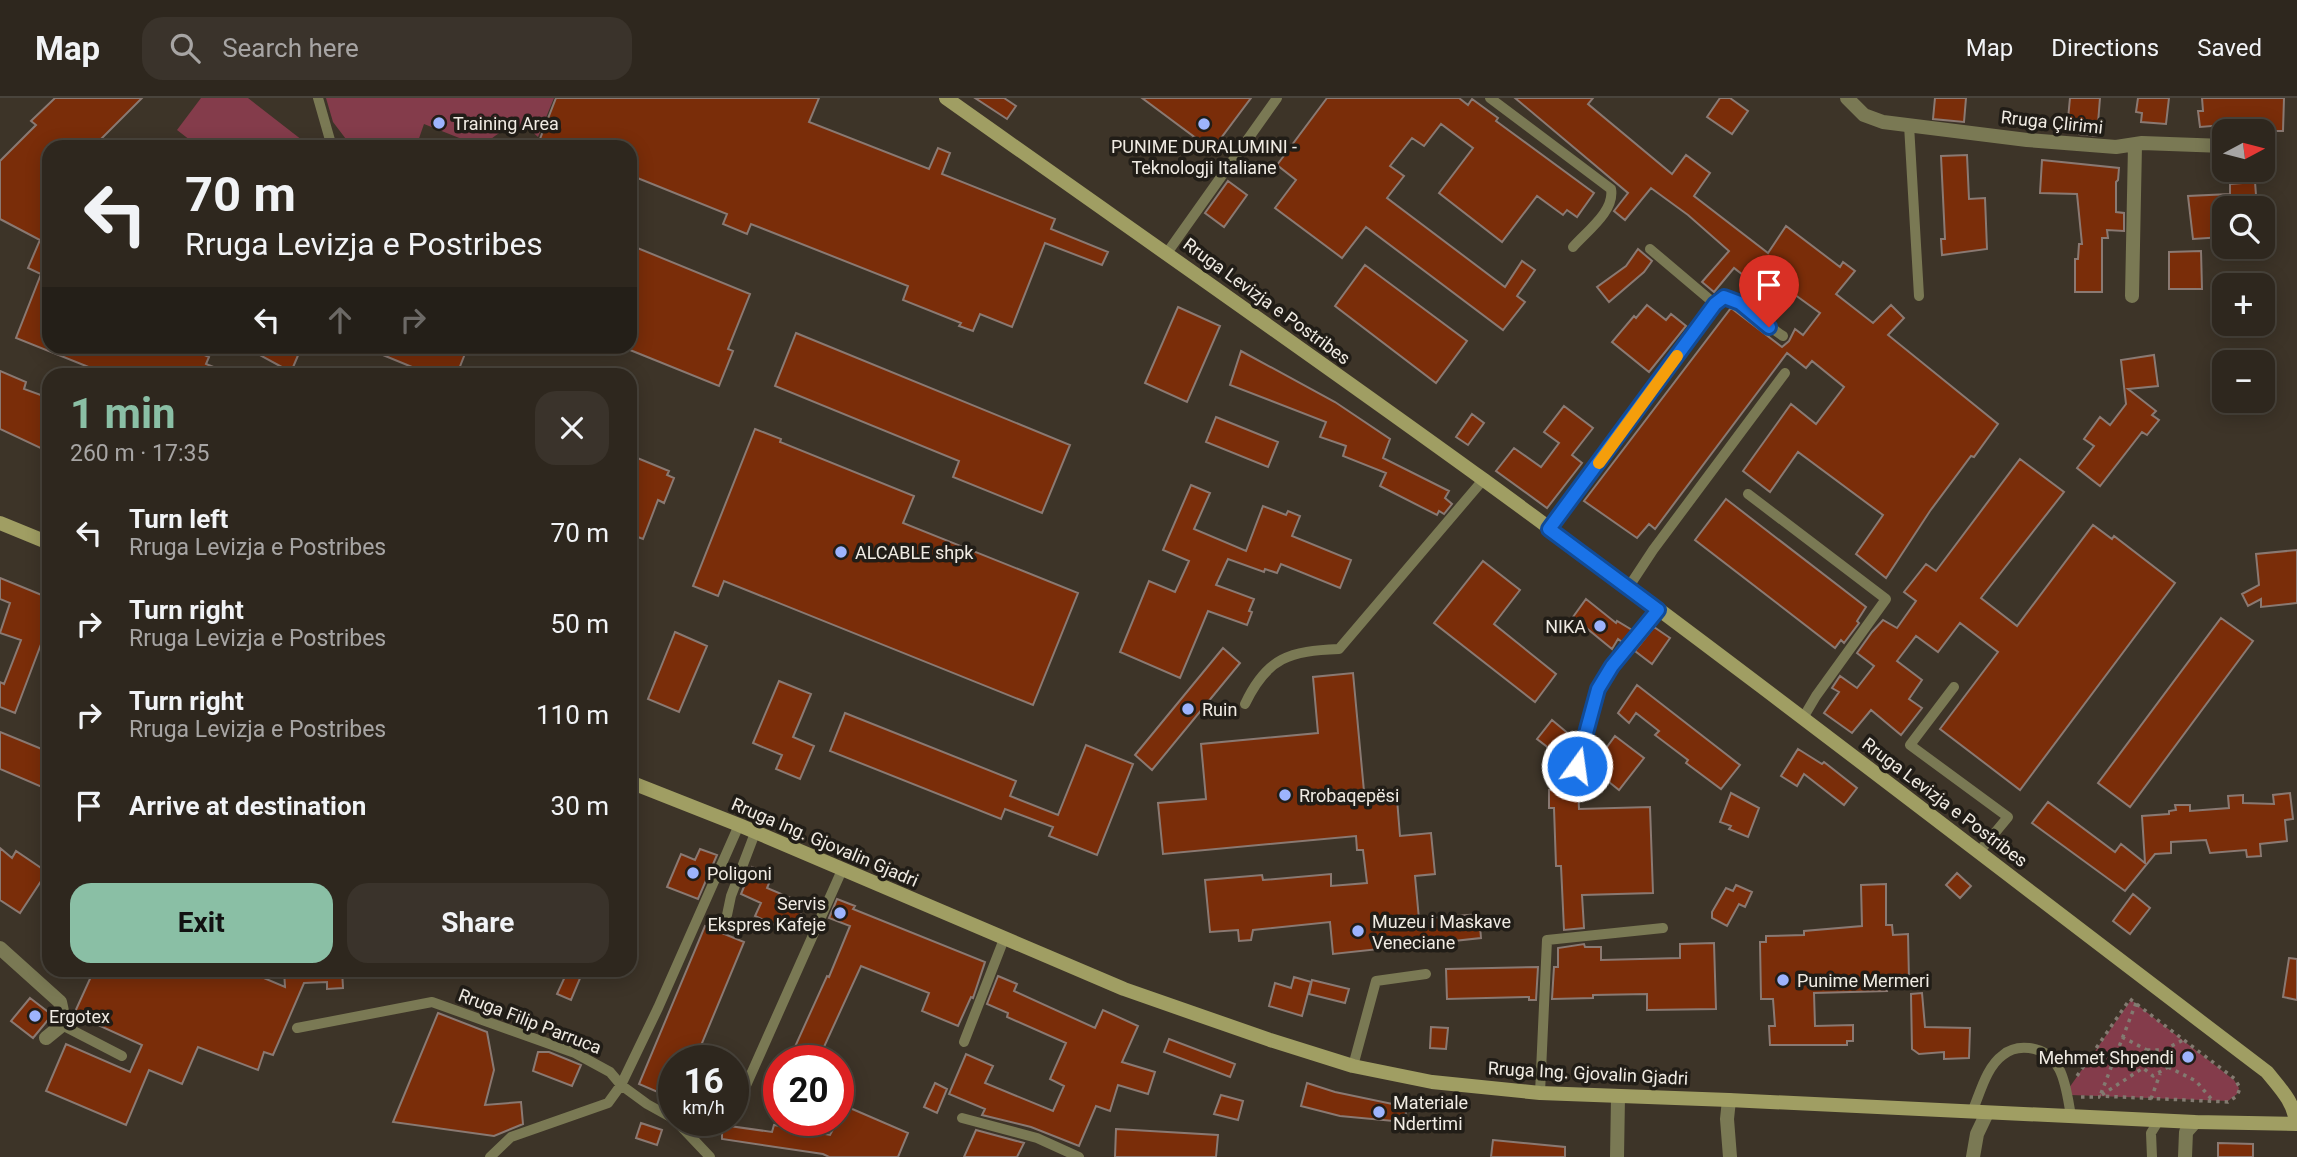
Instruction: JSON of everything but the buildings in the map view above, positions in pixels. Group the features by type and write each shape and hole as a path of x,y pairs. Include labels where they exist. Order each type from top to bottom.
{"main road":[{"name":"Rruga Levizja e Postribes","path":"946,98 963,103 1483,480 1803,718 2267,1072 2291,1104 2296,1124"},
{"path":"0,523 42,540"},
{"name":"Rruga Ing. Gjovalin Gjadri","path":"637,785 1161,1002 1270,1041 1353,1066 1432,1082 1540,1093 2195,1122 2296,1124"}],"street":[{"name":"Rruga Çlirimi","path":"1847,98 1864,115 1883,122 2027,140 2116,147 2142,143 2212,146"},
{"path":"2132,296 2135,145"},
{"path":"0,948 60,1002 62,1025 46,1038"},
{"path":"1618,1097 1618,1157"},
{"path":"1729,1100 1727,1119 1730,1157"},
{"path":"1973,1157 1979,1112"},
{"path":"2185,1157 2186,1132 2195,1122"}],"lane":[{"path":"318,98 330,140"},
{"path":"1167,253 1276,98"},
{"path":"1490,98 1611,189 1613,198 1606,210 1573,247"},
{"path":"1909,125 1919,296"},
{"path":"1650,249 1715,304"},
{"path":"1549,529 1715,304 1724,297 1740,303 1783,336"},
{"path":"1628,588 1653,550 1785,373"},
{"path":"1245,704 1267,670 1285,656 1308,650 1339,649 1483,480"},
{"path":"1748,494 1886,599 1803,718"},
{"path":"1577,766 1598,689 1612,666 1658,610"},
{"path":"1954,687 1910,745 2008,817 1979,852"},
{"path":"490,1157 511,1137 608,1103 621,1085 658,1008 738,825"},
{"path":"727,915 731,896 755,833"},
{"path":"749,1079 842,870"},
{"path":"1540,1093 1547,940 1663,928"},
{"path":"964,1042 1004,939"},
{"path":"1353,1066 1376,981 1426,974"},
{"name":"Rruga Filip Parruca","path":"298,1028 432,1002 575,1053 610,1072 621,1085 658,1110"},
{"path":"62,1025 122,1056"},
{"path":"1979,1112 1990,1070 2003,1055 2012,1050 2028,1048 2046,1054 2057,1065 2063,1077 2071,1116"},
{"path":"962,1118 1037,1138 1079,1157"},
{"path":"2149,1154 2151,1133 2159,1120"},
{"name":"Rruga Filip Parruca","path":"690,1136 710,1157"}],"path":[{"path":"2071,1096 2232,1101 2239,1093 2238,1082 2130,999 2076,1077"},
{"path":"2100,1097 2136,1003"},
{"path":"2122,1037 2147,1051 2164,1050 2183,1039"},
{"path":"2164,1050 2168,1067"},
{"path":"2100,1097 2143,1068 2147,1051"},
{"path":"2168,1067 2196,1081 2213,1101"},
{"path":"2143,1068 2153,1076 2168,1067"},
{"path":"2151,1099 2160,1072"}],"shaded area":[{"path":"201,98 248,98 302,140 190,140 177,130"},
{"name":"Training Area","path":"326,98 554,98 538,137 527,127 514,127 490,140 464,140 424,124 418,140 347,140 333,122"},
{"path":"2131,1000 2234,1080 2239,1088 2237,1094 2228,1101 2071,1095 2069,1088"}],"slow traffic":[{"path":"1599,463 1677,356"}],"place":[{"name":"Training Area","path":"439,123"},
{"name":"PUNIME DURALUMINI - Teknologji Italiane","path":"1204,124"},
{"name":"ALCABLE shpk","path":"841,552"},
{"name":"NIKA","path":"1600,626"},
{"name":"Ruin","path":"1188,709"},
{"name":"Rrobaqepësi","path":"1285,795"},
{"name":"Poligoni","path":"693,873"},
{"name":"Servis Ekspres Kafeje","path":"840,913"},
{"name":"Muzeu i Maskave Veneciane","path":"1358,931"},
{"name":"Punime Mermeri","path":"1783,980"},
{"name":"Ergotex","path":"35,1016"},
{"name":"Mehmet Shpendi","path":"2188,1057"},
{"name":"Materiale Ndertimi","path":"1379,1112"}],"route":[{"path":"1577,766 1598,689 1612,666 1658,610 1549,529 1715,304 1724,297 1740,303 1769,327"}]}
